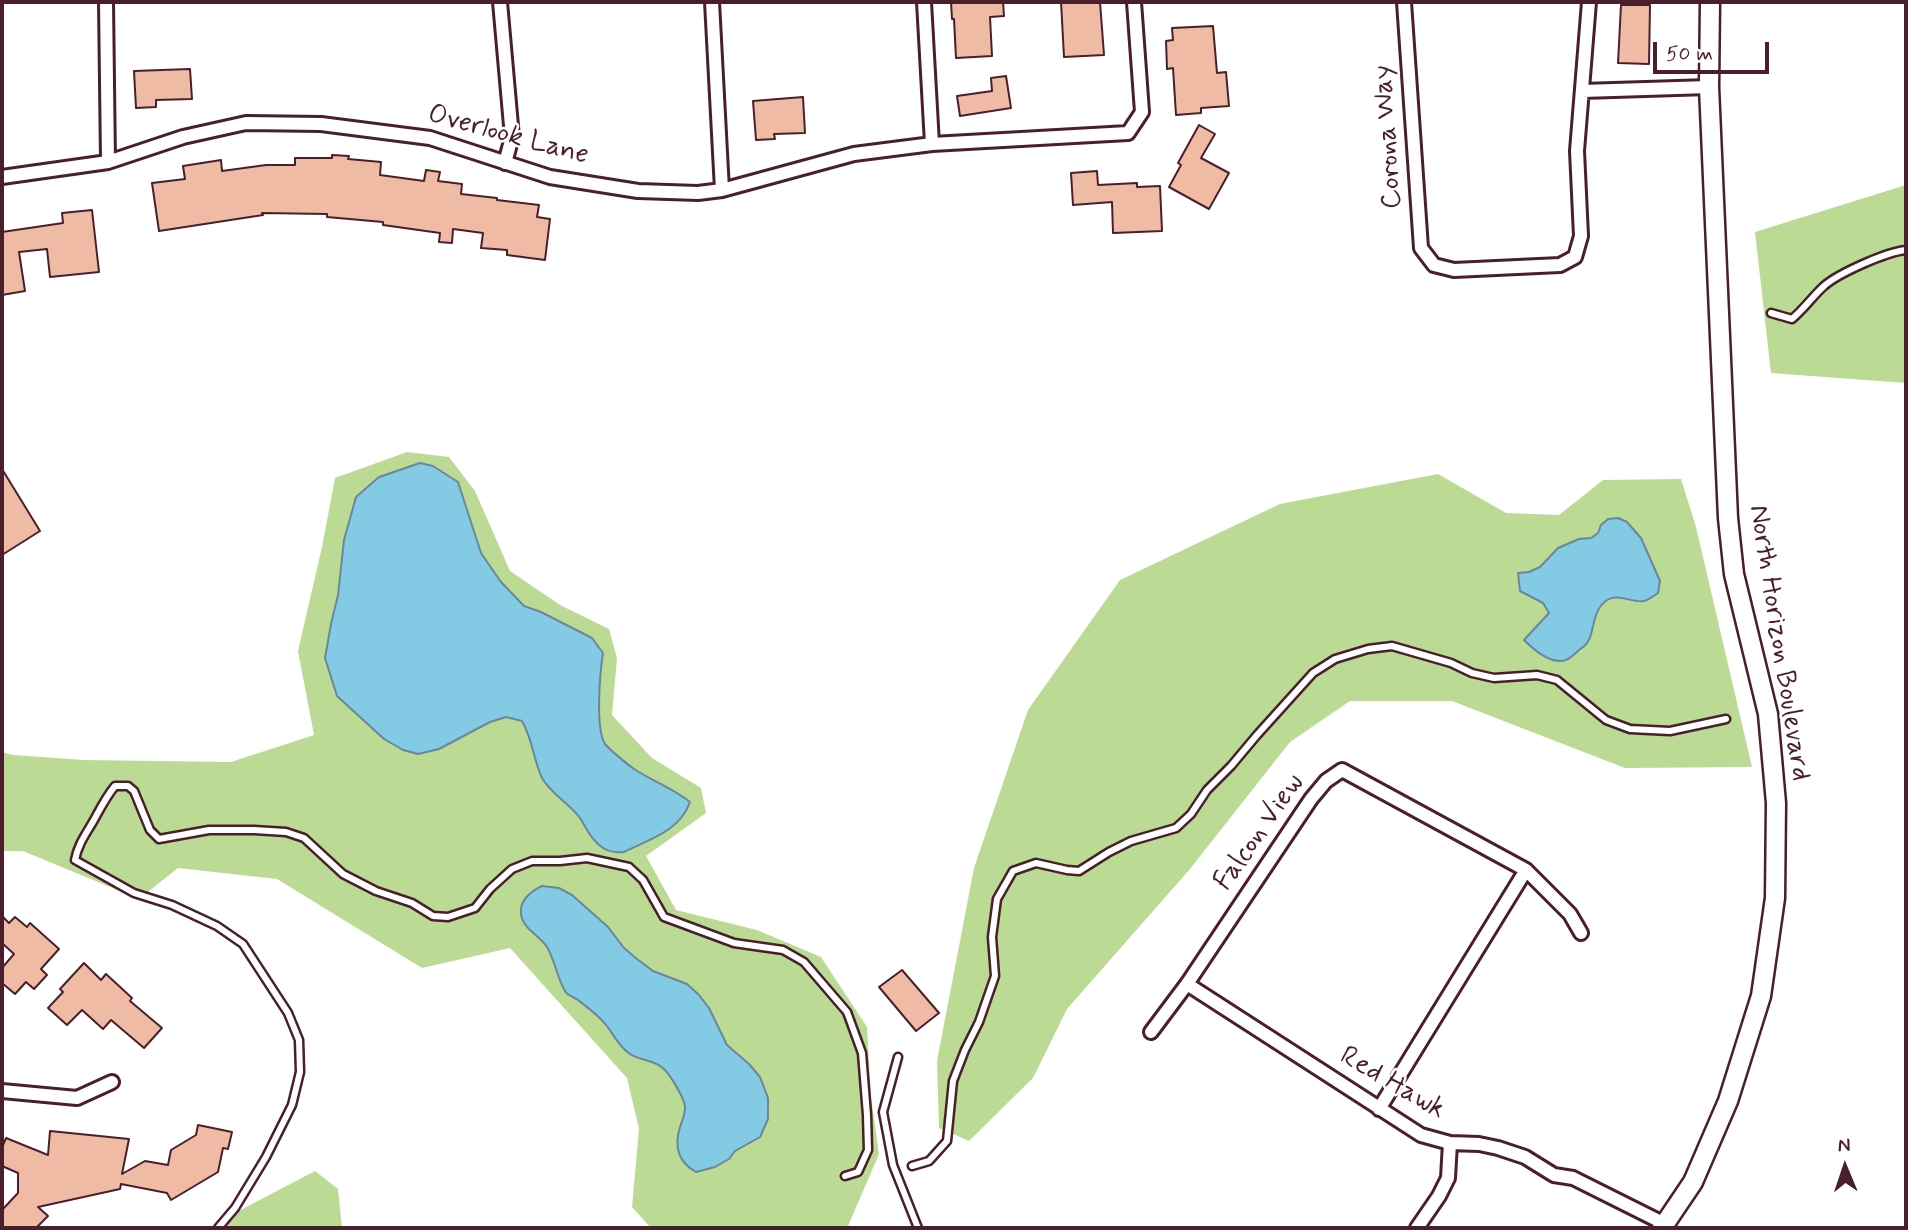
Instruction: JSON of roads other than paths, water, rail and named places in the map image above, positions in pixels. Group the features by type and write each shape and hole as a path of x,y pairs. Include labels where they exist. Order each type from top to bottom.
{"street":[{"path":"106,2 108,162"},
{"path":"500,2 512,137 505,163"},
{"path":"712,2 722,190"},
{"path":"924,2 932,144"},
{"name":"Overlook Lane","path":"2,177 108,162 183,137 246,123 321,124 430,138 550,177 638,191 698,193 722,190 854,154 932,144 1128,133 1142,112 1134,2"},
{"name":"Corona Way","path":"1404,2 1421,248 1434,265 1454,271 1560,265 1575,257 1581,236 1577,151 1582,91"},
{"path":"1589,2 1582,91 1709,87"},
{"name":"North Horizon Boulevard","path":"1663,1226 1693,1182 1728,1101 1761,996 1775,898 1776,803 1768,714 1734,574 1728,518 1709,87 1710,2"},
{"name":"Falcon View","path":"1151,1032 1187,984 1311,799 1326,781 1342,770 1526,870 1570,914 1581,933"},
{"path":"1378,1109 1526,870"},
{"name":"Red Hawk","path":"1187,984 1420,1135 1450,1143 1479,1144 1525,1157 1554,1175 1573,1178 1663,1226"},
{"path":"2,1091 77,1098 112,1082"},
{"path":"1417,1228 1448,1178 1450,1143"}],"lane":[{"path":"1771,313 1792,319 1825,285 1881,256 1906,250"},
{"path":"912,1166 929,1161 947,1141 953,1081 979,1022 995,976 992,937 997,899 1013,871 1036,863 1079,871 1131,841 1176,828 1313,673 1335,659 1368,649 1392,646 1451,663 1483,676 1494,678 1537,675 1558,680 1606,720 1630,729 1670,731 1726,719"},
{"path":"218,1228 235,1208 260,1167 292,1105 300,1072 299,1040 288,1013 243,944 217,926 172,905 134,892 75,860 77,847 105,797 115,786 128,786 134,791 150,830 159,839 209,830 286,832 304,838 343,874 376,891 412,903 433,916 448,917 475,908 490,889 512,869 533,861 587,858 629,867 643,880 664,917 734,943 783,950 804,962 847,1012 862,1052 868,1150 858,1172 845,1176"},
{"path":"898,1057 883,1112 893,1165 919,1228"}],"water":[{"path":"420,463 433,466 458,482 481,553 501,582 524,606 592,638 603,653 599,713 605,744 634,769 690,802 672,827 624,852 603,848 592,838 576,813 542,778 522,721 506,717 490,722 439,749 418,754 403,750 384,739 337,696 325,658 338,595 344,540 356,497 379,477"},
{"path":"1618,518 1627,522 1641,538 1660,581 1658,593 1644,601 1616,597 1607,600 1598,610 1590,639 1584,646 1566,660 1543,656 1524,640 1549,613 1543,603 1520,591 1518,573 1540,567 1558,548 1579,539 1591,538 1608,519"},
{"path":"542,886 559,888 572,895 608,927 624,948 637,959 653,971 687,984 699,995 709,1008 727,1045 760,1077 768,1098 768,1119 760,1137 735,1151 729,1159 715,1167 696,1172 685,1163 679,1153 677,1141 685,1106 667,1072 660,1066 626,1051 600,1018 566,993 547,947 522,919 524,901"}]}
